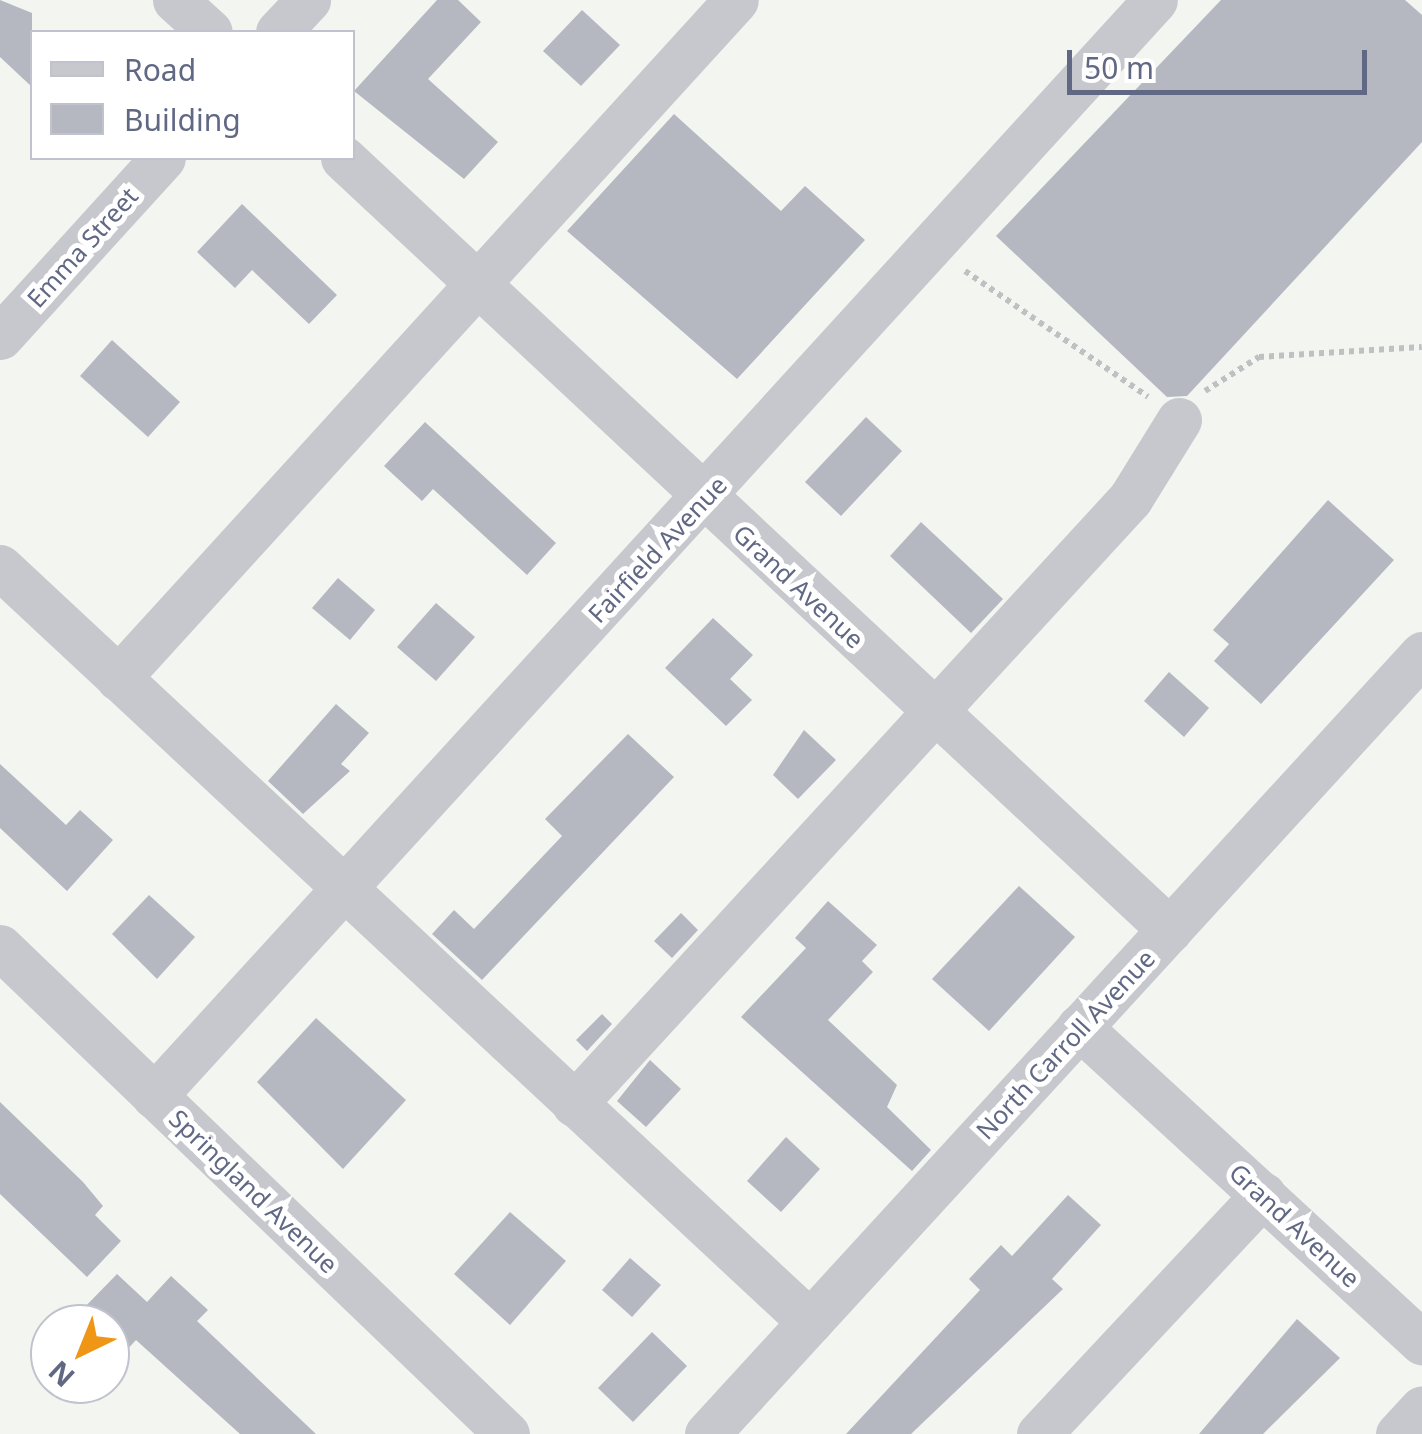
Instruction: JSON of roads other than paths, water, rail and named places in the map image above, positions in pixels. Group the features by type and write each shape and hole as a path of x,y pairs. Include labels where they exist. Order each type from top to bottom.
{"street":[{"path":"175,0 208,30"},
{"path":"280,30 308,0"},
{"path":"118,678 736,0"},
{"name":"Fairfield Avenue","path":"154,1096 1156,0"},
{"name":"Emma Street","path":"0,337 161,160"},
{"name":"Grand Avenue","path":"345,160 1170,930"},
{"path":"574,1104 1130,499 1179,420"},
{"path":"0,567 810,1322"},
{"name":"North Carroll Avenue","path":"708,1434 1422,654"},
{"name":"Springland Avenue","path":"0,948 507,1434"},
{"name":"Grand Avenue","path":"1080,1027 1422,1342"},
{"path":"1039,1434 1263,1196"},
{"path":"1398,1434 1422,1408"}]}
